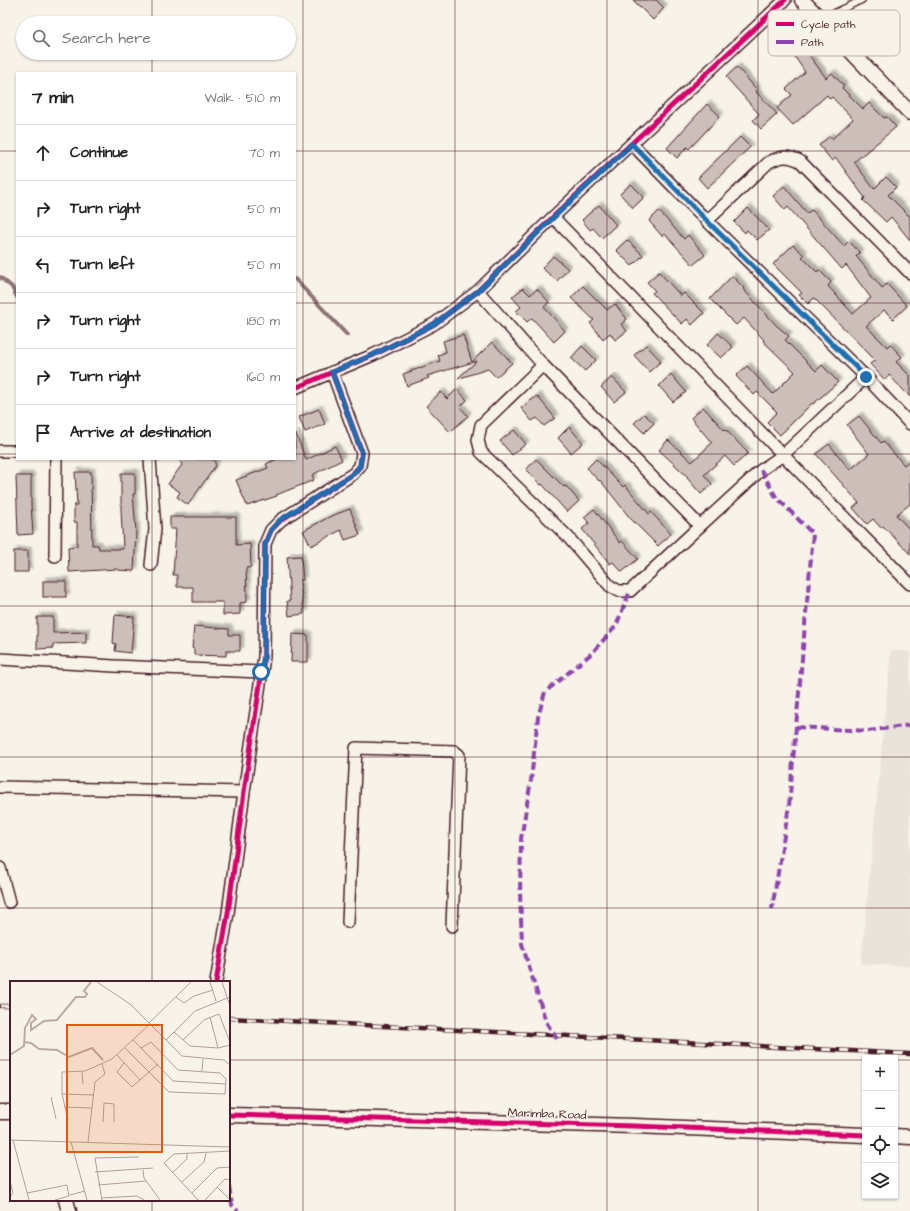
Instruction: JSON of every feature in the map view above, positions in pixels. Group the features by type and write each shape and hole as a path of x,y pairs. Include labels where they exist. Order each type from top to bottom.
{"street":[{"path":"774,10 785,0"},
{"path":"802,0 812,10"},
{"path":"296,388 373,355 434,324 478,291 553,218 768,16"},
{"path":"855,56 910,113"},
{"path":"632,144 707,221 866,377 910,424"},
{"path":"707,221 769,162 780,157 790,156 800,161 910,273"},
{"path":"553,218 910,584"},
{"path":"478,291 544,365 700,526"},
{"path":"544,365 481,425 478,440 481,452 568,537 610,586 619,591 630,591 761,470 783,455 866,377"},
{"path":"216,981 228,913 264,657 265,544 271,530 280,520 353,474 360,466 362,453 332,372"},
{"path":"0,451 16,451"},
{"path":"55,556 56,460"},
{"path":"150,460 155,529 151,565"},
{"path":"0,659 121,667 261,672"},
{"path":"348,922 356,748 447,750 454,751 459,755 452,926"},
{"path":"0,787 244,792"},
{"path":"0,868 9,902"},
{"name":"Marimba Road","path":"230,1115 634,1126 862,1135"},
{"path":"898,1136 910,1137"},
{"path":"66,1201 69,1211"}],"lane":[{"path":"842,10 862,0"}],"shaded area":[{"path":"891,650 910,652 910,966 861,964"}],"building":[{"path":"633,0 656,0 664,8 653,20"},
{"path":"794,56 810,56 826,78 832,73 844,86 842,88 863,109 869,103 884,118 887,117 896,127 854,162 874,189 886,177 896,187 888,195 910,217 910,240 891,217 886,222 863,200 865,198 836,158 832,161 819,145 830,136 832,139 853,119 832,97 830,99 827,95 793,125 777,108 792,95 786,89 805,72"},
{"path":"737,67 757,90 756,92 777,114 761,129 753,120 759,114 726,77"},
{"path":"707,104 720,116 689,149 687,147 677,158 667,148"},
{"path":"740,137 750,147 707,188 698,178"},
{"path":"631,184 644,197 633,208 620,194"},
{"path":"784,186 807,213 812,210 844,246 849,241 860,253 856,256 882,288 887,284 907,306 893,319 884,310 866,326 887,347 890,344 902,357 896,362 910,376 910,397 889,375 885,380 870,364 875,360 814,298 808,304 799,295 802,293 773,264 793,245 804,255 802,257 817,272 819,270 831,282 828,286 853,314 871,298 846,265 842,269 788,207 785,210 773,196"},
{"path":"599,205 616,225 602,238 593,228 590,230 582,220"},
{"path":"748,208 769,230 757,240 747,230 745,233 734,222"},
{"path":"659,211 684,239 688,235 705,255 693,265 665,234 662,236 649,221"},
{"path":"627,240 643,255 632,266 616,250"},
{"path":"553,256 568,269 557,281 542,268"},
{"path":"659,272 681,296 684,293 704,313 692,325 687,319 682,324 652,293 655,291 647,282"},
{"path":"732,276 777,326 789,336 785,340 816,371 822,365 838,382 813,404 812,403 780,435 767,422 777,412 757,392 754,395 736,376 747,366 773,394 795,372 763,341 764,340 744,318 736,325 710,299"},
{"path":"583,286 607,310 615,304 627,319 621,324 627,331 615,340 610,333 603,339 590,323 594,320 571,298"},
{"path":"523,288 530,295 537,289 549,302 544,307 565,331 554,342 532,318 527,322 516,311 521,307 512,297"},
{"path":"718,333 733,347 721,358 707,345"},
{"path":"463,335 472,362 492,342 512,363 496,377 488,369 457,379 477,361 427,376 429,378 407,386 403,374 440,361 438,355 446,352 443,341"},
{"path":"646,345 661,361 649,372 634,355"},
{"path":"582,346 596,360 585,371 571,358"},
{"path":"671,374 686,392 673,402 659,386"},
{"path":"612,377 626,392 614,402 601,387"},
{"path":"457,389 467,400 460,407 468,416 450,432 426,406 441,392 447,399"},
{"path":"537,396 555,418 544,426 537,418 532,421 521,408"},
{"path":"703,407 748,453 734,466 725,456 704,475 712,484 701,494 687,478 688,477 659,450 668,440 692,462 712,443 691,418"},
{"path":"319,409 325,424 305,432 299,417"},
{"path":"644,414 654,423 644,433 634,423"},
{"path":"859,416 881,443 883,441 904,465 910,460 910,504 896,515 910,530 910,554 883,526 881,528 873,519 867,524 853,508 859,503 816,454 829,444 850,470 869,454 847,425"},
{"path":"569,427 583,443 571,453 558,438"},
{"path":"514,430 526,444 512,455 500,441"},
{"path":"296,434 306,460 335,446 342,460 312,475 314,480 276,495 277,496 247,506 236,480 268,468 266,464 275,460 296,460"},
{"path":"536,459 564,487 566,486 579,501 567,512 542,484 541,485 526,470"},
{"path":"596,459 623,487 625,485 649,514 651,512 671,534 658,546 630,518 600,480 599,481 587,468"},
{"path":"180,460 214,460 216,465 188,505 177,497 180,492 168,484 182,465"},
{"path":"75,472 91,472 92,545 98,545 99,549 123,549 121,473 135,473 135,494 133,494 136,531 134,571 117,569 69,572 68,547 77,546 77,522 74,522 74,505 77,505"},
{"path":"16,476 31,476 33,534 18,535"},
{"path":"350,509 360,535 345,540 341,530 311,546 303,531 331,516"},
{"path":"594,509 620,543 622,541 638,559 622,572 613,562 610,564 582,529 589,523 584,517"},
{"path":"170,517 236,517 236,545 250,544 251,567 246,568 247,602 240,603 240,614 223,615 223,602 193,602 193,587 177,587 177,575 173,575 176,529 170,529"},
{"path":"14,551 28,551 28,572 14,572"},
{"path":"301,556 303,580 300,580 304,614 289,616 287,601 290,601 287,557"},
{"path":"43,581 66,581 66,597 43,597"},
{"path":"115,615 134,617 131,653 115,651 116,644 113,643"},
{"path":"37,617 53,617 53,633 86,632 86,643 53,644 53,648 37,649"},
{"path":"194,626 229,629 229,635 240,635 240,651 226,651 226,656 194,655 194,649 192,648"},
{"path":"292,634 308,635 308,662 291,662"}],"waterway":[{"path":"0,277 12,287 16,295"},
{"path":"296,280 347,335"}],"railway":[{"path":"0,1006 10,1006"},
{"path":"230,1018 910,1054"}],"marked path":[{"path":"761,470 776,497 813,534 789,806 772,909"},
{"path":"557,1039 546,1022 522,944 520,893 521,839 531,780 538,717 545,692 592,653 616,626 630,591"},
{"path":"796,727 868,731 910,725"},
{"path":"230,1193 232,1205 238,1211"}],"cycle path":[{"path":"774,10 785,0"},
{"path":"296,388 373,355 434,324 478,291 553,217 768,16"},
{"path":"216,981 228,913 264,657 265,544 271,530 281,520 353,474 360,466 362,453 332,372"},
{"path":"230,1115 634,1126 862,1135"}],"route":[{"path":"261,672 264,657 265,544 271,530 280,520 353,474 360,466 362,453 332,372 373,355 434,324 478,291 632,144 707,221 866,377"}]}
